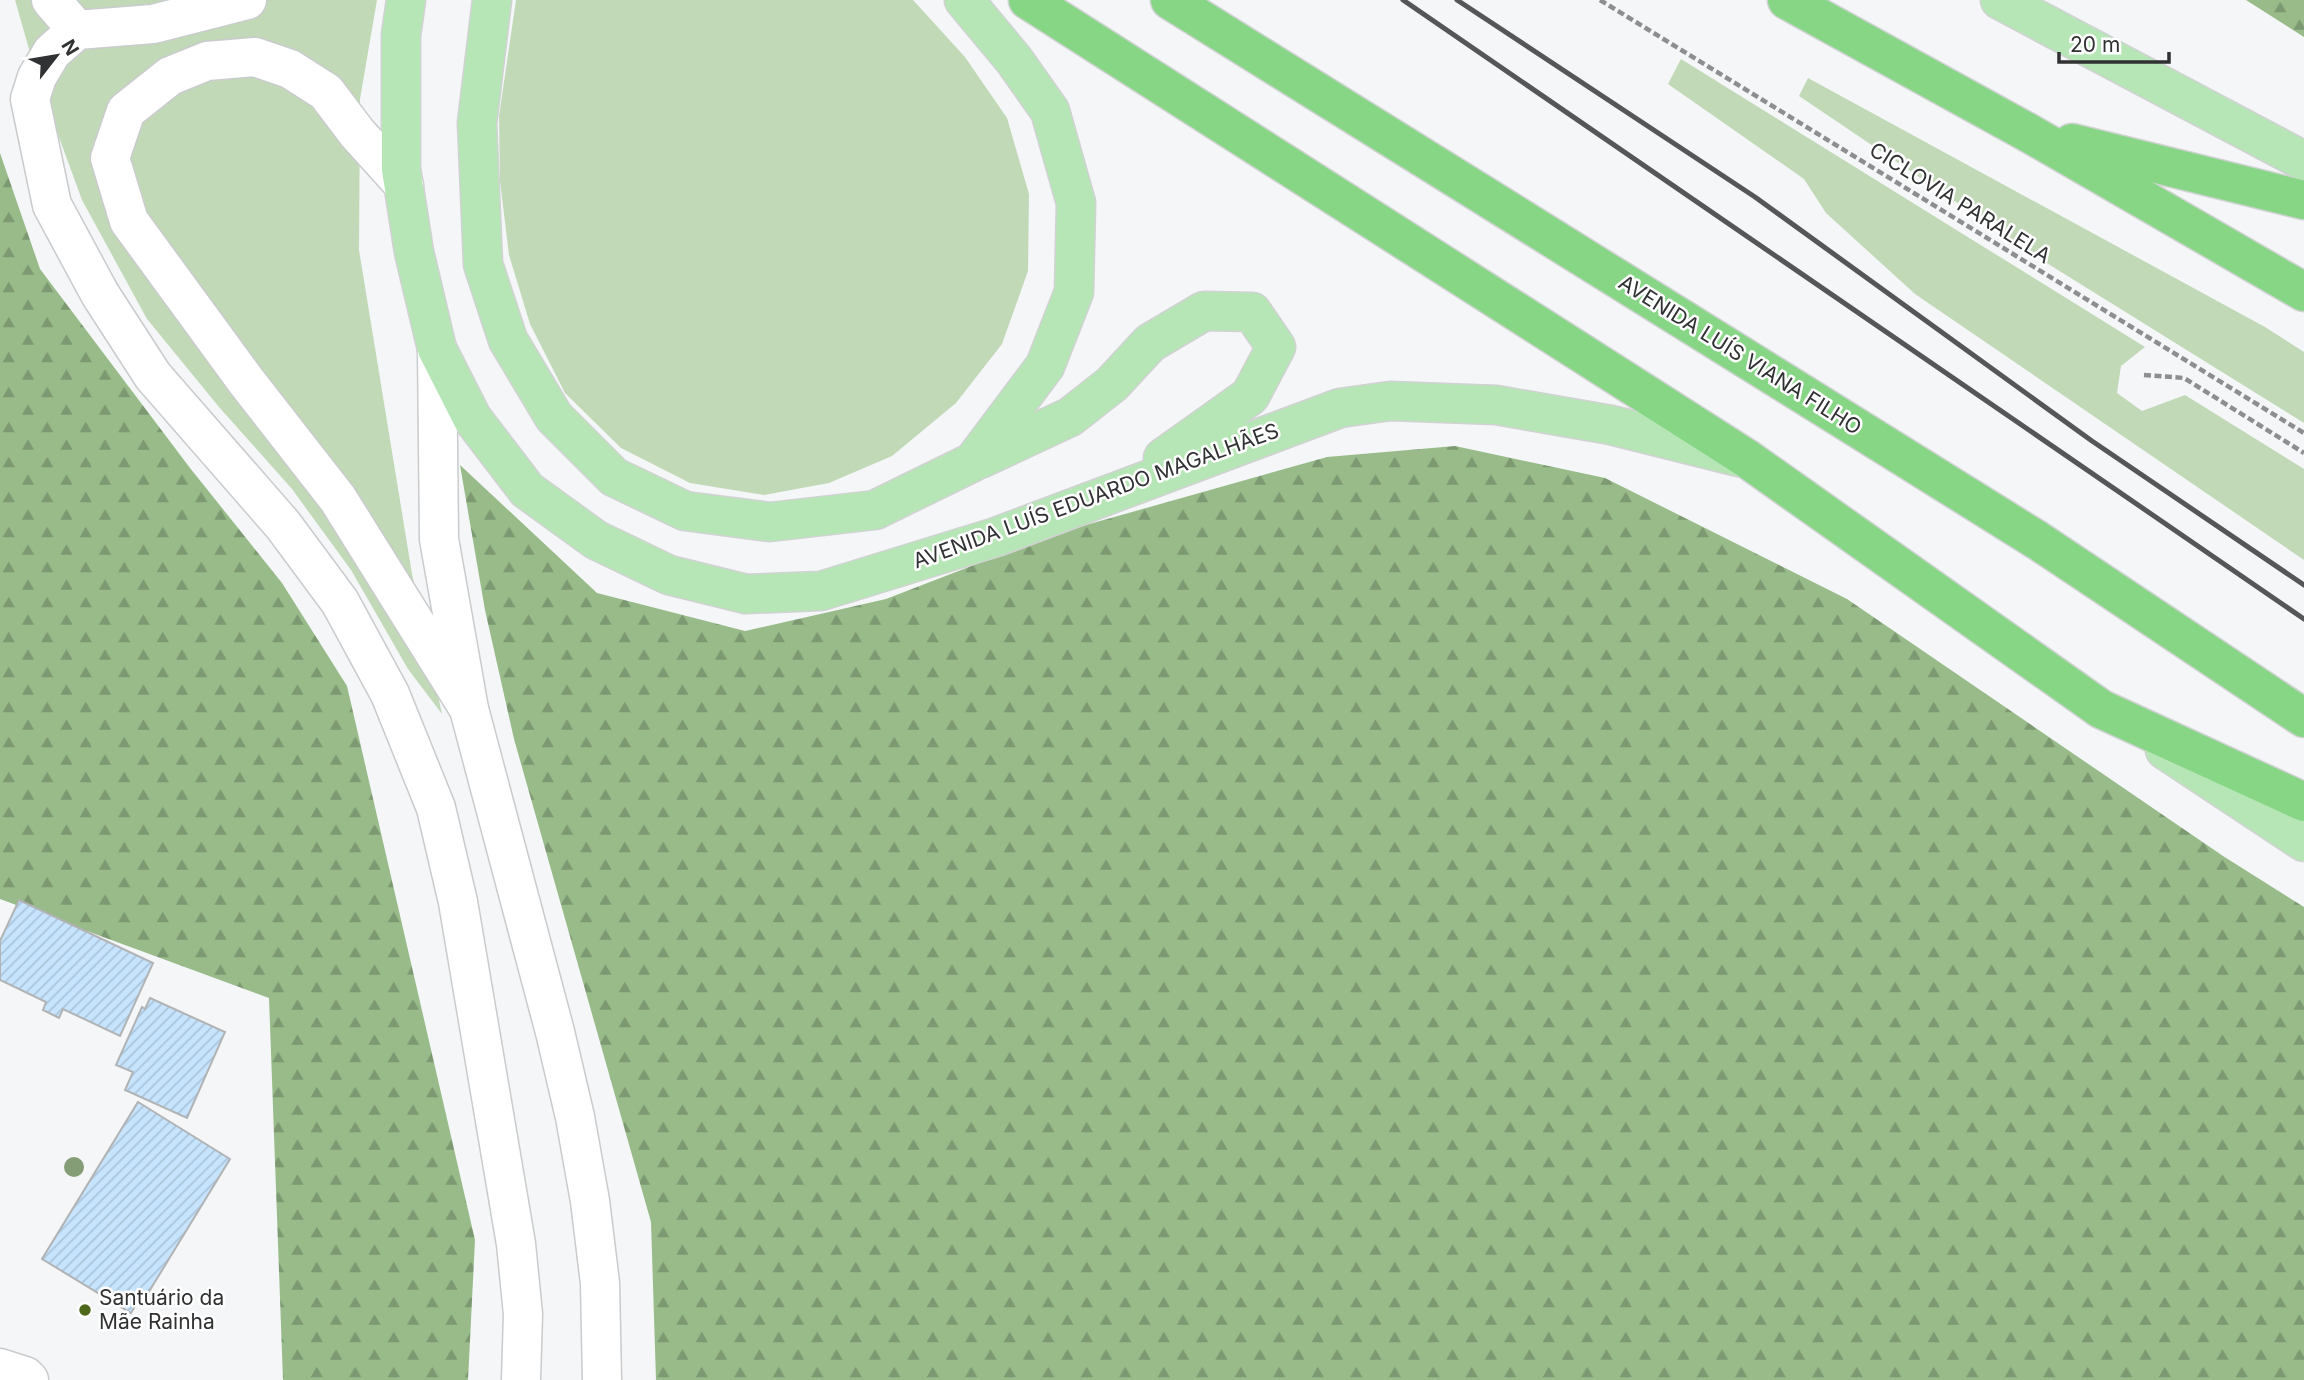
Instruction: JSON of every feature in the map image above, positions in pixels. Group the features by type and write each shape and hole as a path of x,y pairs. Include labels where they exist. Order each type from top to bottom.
{"highway":[{"path":"1028,0 1746,458 2101,709 2304,802"},
{"name":"AVENIDA LUÍS VIANA FILHO","path":"1170,0 2036,540 2304,718"},
{"path":"1787,0 2027,132 2304,292"},
{"path":"2027,132 2304,200"}],"main road":[{"name":"AVENIDA LUÍS EDUARDO MAGALHÃES","path":"406,0 401,35 401,169 414,252 438,349 472,418 527,490 596,540 669,575 746,594 821,591 996,537 1340,408 1390,401 1496,405 1611,425 1746,458"},
{"path":"492,0 477,123 484,264 508,340 554,417 614,477 685,511 770,522 875,510 1070,417 1112,384 1150,343 1204,311 1252,312 1276,347 1250,396 1121,488"},
{"path":"964,0 1014,60 1050,111 1076,203 1074,292 1045,366 973,462"},
{"path":"2000,0 2304,161"},
{"path":"2101,709 2304,842"}],"street":[{"path":"51,0 77,30"},
{"path":"247,0 153,24 77,30 52,52 37,77 30,99 52,205 100,294 153,376 283,525 340,602 390,694 436,807 458,902 516,1244 523,1314 521,1380"},
{"path":"404,185 357,133 326,92 290,69 255,57 207,61 170,76 126,111 110,158 129,221 246,381 338,499 469,709"},
{"path":"438,349 439,539 469,709 555,1031 575,1117 590,1201 600,1283 602,1380"},
{"path":"0,1368 6,1368 29,1380"}],"path":[{"name":"CICLOVIA PARALELA","path":"1600,0 2304,433"},
{"path":"2144,375 2184,378 2304,453"}],"green space":[{"path":"15,0 377,0 360,99 359,250 412,574 442,714 408,669 351,570 292,489 219,407 147,319 82,200 37,77"},
{"path":"516,0 913,0 965,57 1007,118 1029,194 1028,271 1002,344 956,403 892,456 829,483 764,495 690,483 621,448 565,393 530,324 509,255 500,181 499,116"},
{"path":"2246,0 2304,0 2304,37"},
{"path":"1681,59 2145,347 2121,366 2117,393 2142,411 2185,395 2304,469 2304,560 1915,294 1826,213 1804,179 1668,84"},
{"path":"1808,78 2265,327 2304,352 2304,423 2045,262 1799,96"},
{"path":"0,153 40,269 190,468 282,583 347,686 475,1240 468,1380 283,1380 269,998 0,899"},
{"path":"1455,446 1605,478 1847,599 2223,856 2304,907 2304,1380 656,1380 651,1222 514,739 485,610 460,465 597,593 745,631 886,599 1054,534 1327,457"}],"building":[{"path":"19,900 153,963 120,1036 63,1009 59,1018 43,1010 46,1002 0,980 0,941"},
{"path":"150,998 225,1032 187,1118 125,1090 133,1072 116,1065 142,1007 145,1009"},
{"path":"138,1102 230,1159 142,1303 138,1301 131,1313 42,1259"}],"railway":[{"path":"1403,0 2304,619"},
{"path":"1457,0 1755,197 2092,441 2304,585"}],"place":[{"name":"Santuário da Mãe Rainha","path":"85,1310"}]}
